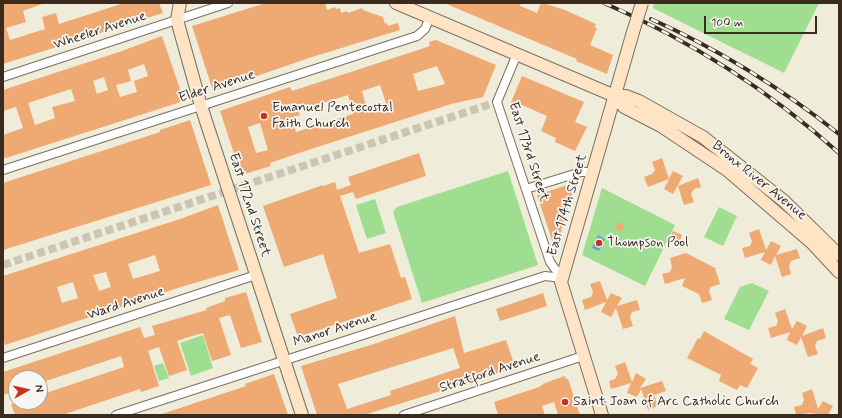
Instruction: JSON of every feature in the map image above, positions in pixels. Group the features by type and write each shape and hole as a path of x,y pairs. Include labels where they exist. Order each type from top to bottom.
{"main road":[{"name":"East 172nd Street","path":"180,3 177,20 201,106 302,415"},
{"name":"Bronx River Avenue","path":"396,3 615,96 626,96 639,101 703,137 784,201 839,255"},
{"name":"East 174th Street","path":"602,415 561,286 562,278 642,3"},
{"name":"Bronx River Avenue","path":"615,96 624,107 661,126 727,170 812,243 839,272"}],"street":[{"name":"Wheeler Avenue","path":"3,77 228,3"},
{"name":"Elder Avenue","path":"3,170 417,36 425,29 430,17"},
{"name":"East 173rd Street","path":"517,54 497,102 550,262 562,278"},
{"path":"526,189 581,172 593,172"},
{"name":"Ward Avenue","path":"3,358 256,275"},
{"name":"Manor Avenue","path":"116,415 545,276 562,278"},
{"name":"Stratford Avenue","path":"404,415 583,356"}],"green space":[{"path":"654,3 819,3 784,73 653,8"},
{"path":"508,171 538,265 422,303 393,212 397,207"},
{"path":"602,188 675,225 645,286 582,255"},
{"path":"375,199 386,233 367,239 356,205"},
{"path":"719,207 737,216 723,246 704,237"},
{"path":"752,283 769,291 749,330 724,319 740,287"},
{"path":"203,335 213,368 191,376 180,343"},
{"path":"163,363 169,378 159,381 154,366"}],"water":[{"name":"Thompson Pool","path":"598,235 605,239 599,251 592,248"}],"building":[{"path":"3,3 45,3 23,11 26,22 6,28 10,40 45,29 42,17 56,13 59,24 124,3 159,3 163,13 3,64"},
{"path":"266,3 325,3 327,10 335,7 336,9 340,8 341,13 347,11 348,13 362,8 363,10 383,17 385,24 387,23 388,26 398,23 400,30 312,57 213,91 192,26"},
{"path":"444,3 521,3 520,6 537,13 541,3 543,3 565,10 596,24 594,27 597,28 590,45 613,55 607,74 576,61 577,59"},
{"path":"162,36 184,101 6,158 3,157 3,135 23,128 16,107 3,111 3,90 122,51","holes":["144,64 148,76 134,81 137,92 120,97 116,85 131,81 128,70","104,77 108,90 97,94 93,81","71,89 75,101 52,107 55,118 35,125 28,103"]},
{"path":"436,40 496,65 483,97 451,104 305,151 270,163 271,166 241,175 220,111 290,87 292,91 406,54 430,46 429,42","holes":["437,66 445,84 418,91 413,74","380,85 386,103 367,109 362,91","348,95 353,114 296,132 291,118 300,115 298,111","260,123 268,150 256,153 248,127"]},
{"path":"522,76 584,102 575,122 587,127 575,151 555,142 556,138 541,131 547,116 522,105 521,108 518,106 516,110 509,107"},
{"path":"190,120 211,185 3,250 3,183 160,132 160,130"},
{"path":"419,153 426,176 356,199 353,192 340,196 359,253 390,244 401,278 405,277 412,299 298,337 290,314 337,298 323,254 284,267 263,206 335,182 337,190 351,185 348,177"},
{"path":"662,158 669,179 648,187 644,177 652,174 655,170 652,162"},
{"path":"673,171 683,176 673,194 664,189"},
{"path":"698,178 701,187 694,189 691,194 694,202 684,205 678,186"},
{"path":"573,183 574,188 558,242 553,243 537,195"},
{"path":"218,205 239,270 184,286 5,345 3,338 3,276 180,219","holes":["155,255 160,271 133,279 128,264","106,272 111,287 99,291 93,275","73,282 78,298 62,303 57,287"]},
{"path":"618,222 624,225 621,232 615,228"},
{"path":"759,229 766,250 771,241 781,246 776,255 797,249 800,258 791,261 789,266 791,274 782,277 775,256 771,265 761,260 765,252 745,258 742,248 750,246 752,241 749,233"},
{"path":"673,231 682,235 679,243 669,238"},
{"path":"686,253 715,268 720,284 711,287 709,291 712,300 702,303 699,294 682,286 685,278 665,284 662,274 670,272 672,267 670,258"},
{"path":"600,281 607,300 611,293 622,298 617,306 637,300 640,310 632,312 630,317 633,326 623,329 616,308 611,317 601,312 606,302 585,310 582,300 591,297 593,292 590,284"},
{"path":"246,292 262,342 241,348 230,315 219,318 231,355 212,361 203,333 177,341 187,370 169,376 159,347 148,351 159,386 141,392 140,389 62,415 15,415 13,410 48,410 48,392 124,367 121,356 48,380 48,370 9,370 140,327 144,338 155,335 152,326 207,310 206,308 225,301 225,298"},
{"path":"543,293 547,306 500,321 496,309"},
{"path":"785,309 792,329 797,321 807,326 802,336 823,328 826,338 817,341 815,346 818,354 808,357 801,337 797,345 787,340 790,332 771,338 768,328 776,326 778,321 775,313"},
{"path":"455,316 464,353 506,340 513,361 515,360 517,367 364,415 317,415 301,366 374,344","holes":["453,348 460,368 390,391 391,395 347,409 338,384"]},
{"path":"704,331 753,359 750,364 758,368 747,388 740,385 737,390 719,381 721,375 687,358 698,338 700,339"},
{"path":"625,362 632,382 636,373 646,379 640,388 662,381 666,391 654,395 658,406 648,410 641,389 637,397 627,393 631,383 611,389 609,381 615,379 618,374 615,366"},
{"path":"8,370 8,393 3,395 3,372"},
{"path":"274,374 288,415 159,415 246,386 245,384"},
{"path":"565,376 566,379 568,379 580,415 558,415 554,402 542,406 545,415 498,415 494,402 539,387 545,383"},
{"path":"812,389 818,409 823,401 833,406 828,415 810,413 796,415 794,407 802,405 804,400 802,393"}],"tunnel":[{"path":"3,265 497,102"}],"railway":[{"path":"604,3 667,33 728,69 757,88 813,130 839,153"},
{"path":"651,19 725,56 748,70 795,101 839,134"}],"place":[{"name":"Emanuel Pentecostal Faith Church","path":"264,116"},
{"name":"Thompson Pool","path":"599,243"},
{"name":"Saint Joan of Arc Catholic Church","path":"565,402"}]}
